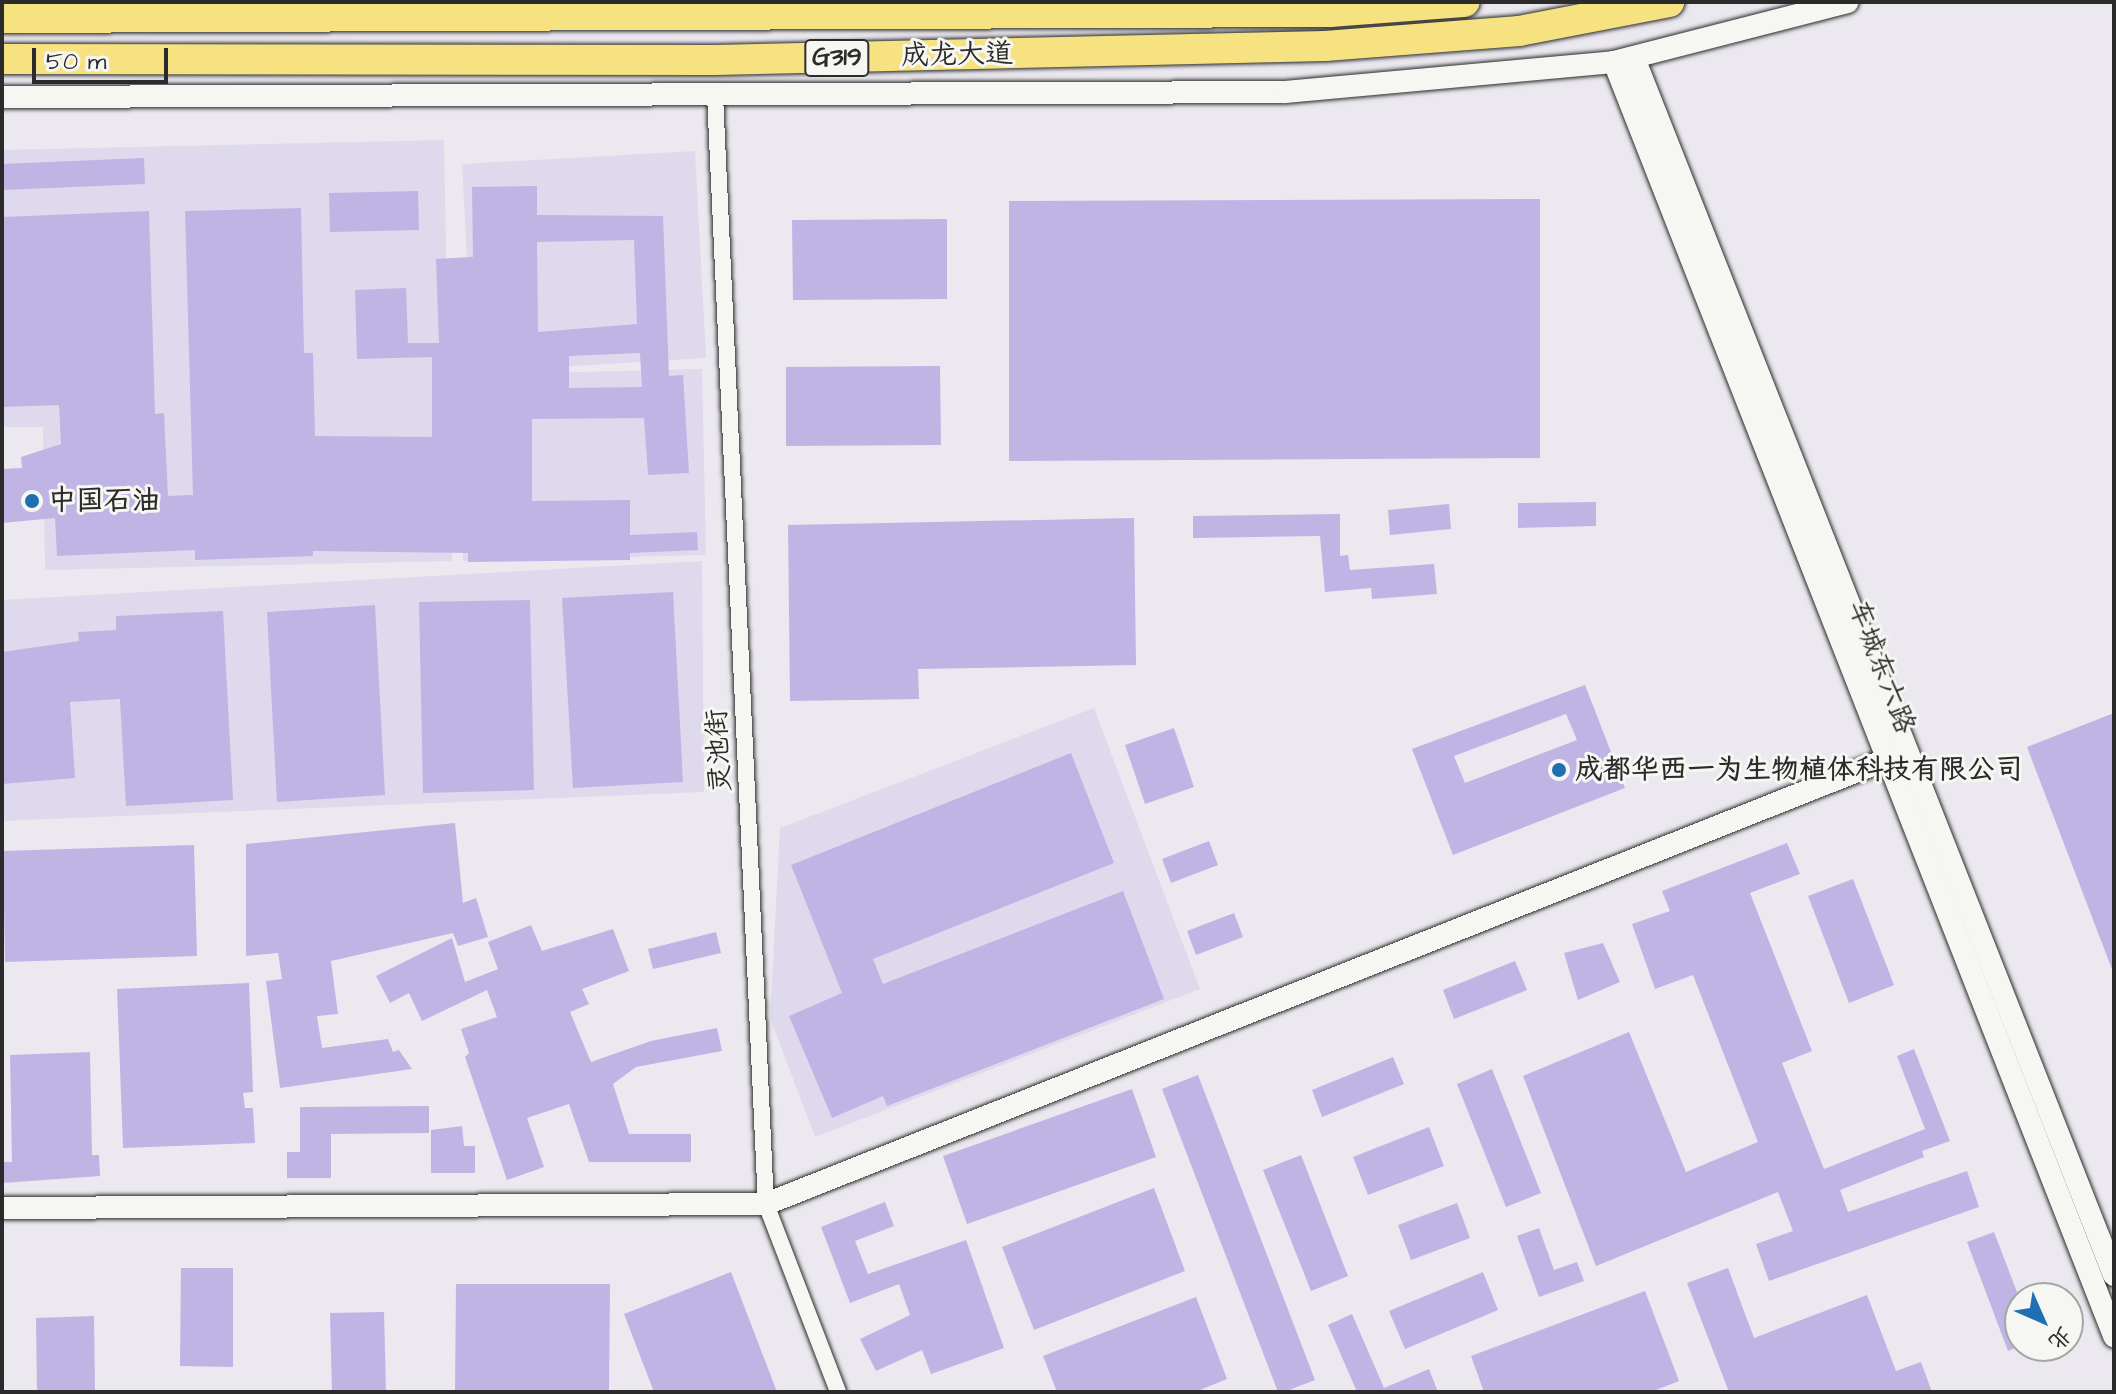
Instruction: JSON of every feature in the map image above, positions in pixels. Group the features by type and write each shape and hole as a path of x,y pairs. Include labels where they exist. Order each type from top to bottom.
{"highway":[{"name":"成龙大道","path":"2,18 1331,12 1465,2"},
{"name":"成龙大道","path":"2,59 715,60 1325,46 1519,31 1669,2"}],"street":[{"path":"2,97 1285,92 1624,60 1847,2"},
{"name":"车城东六路","path":"1624,60 1658,163 1885,760 2114,1336"},
{"name":"车城东六路","path":"1624,60 2114,1275"},
{"name":"灵池街","path":"715,95 766,1204 838,1392"},
{"path":"2,1208 766,1204 1885,760"}],"shaded area":[{"path":"444,140 452,561 45,570 43,427 2,427 2,150"},
{"path":"695,151 706,358 473,372 462,164"},
{"path":"702,369 706,555 463,561 459,375"},
{"path":"702,561 704,792 2,821 2,600"},
{"path":"1094,708 1200,989 815,1137 770,1018 780,828"}],"building":[{"path":"144,158 145,184 2,190 2,164"},
{"path":"537,186 537,215 663,216 669,376 683,375 689,473 648,475 644,418 532,419 532,501 630,500 630,535 697,532 698,550 630,553 630,560 468,562 468,553 313,551 313,556 195,560 195,550 57,556 55,518 2,523 2,469 22,468 21,457 61,444 59,405 2,407 2,217 149,211 155,414 164,413 168,496 193,495 185,211 301,208 304,353 313,353 315,436 432,437 432,357 357,359 355,290 406,288 408,343 439,343 436,259 473,257 472,187","holes":["634,240 637,324 538,332 537,242","640,353 642,387 569,388 569,356"]},
{"path":"418,191 419,230 330,232 329,193"},
{"path":"1540,199 1540,458 1009,461 1009,201"},
{"path":"947,219 947,299 793,300 792,220"},
{"path":"940,366 941,445 786,446 786,367"},
{"path":"1596,502 1596,526 1518,528 1518,503"},
{"path":"1449,504 1451,529 1390,535 1388,510"},
{"path":"1340,514 1340,556 1348,555 1350,570 1434,564 1437,594 1372,599 1371,588 1325,592 1320,536 1193,538 1193,516"},
{"path":"1134,518 1136,665 918,669 919,699 790,701 788,525"},
{"path":"673,592 683,782 573,788 562,598"},
{"path":"530,600 534,790 423,793 419,602"},
{"path":"375,605 385,795 277,802 267,612"},
{"path":"223,611 233,800 126,806 120,699 70,702 75,778 2,784 2,652 79,641 78,632 116,630 116,616"},
{"name":"成都华西一为生物植体科技有限公司","path":"1585,685 1625,788 1453,855 1412,749","holes":["1566,714 1577,740 1465,783 1454,756"]},
{"path":"2114,713 2114,972 2113,972 2027,747"},
{"path":"1174,728 1194,787 1145,804 1125,745"},
{"path":"1071,753 1114,863 873,959 883,984 1123,891 1164,999 887,1106 883,1096 832,1118 789,1016 842,993 791,865"},
{"path":"455,823 463,903 476,898 488,937 458,946 453,933 331,961 338,1014 317,1016 322,1048 388,1039 393,1052 399,1050 412,1069 280,1088 266,981 282,979 278,953 246,956 246,844"},
{"path":"1209,841 1218,865 1171,883 1162,859"},
{"path":"1787,843 1800,874 1750,893 1812,1051 1782,1063 1824,1169 1925,1129 1897,1056 1914,1049 1950,1141 1922,1151 1924,1157 1840,1190 1848,1212 1967,1171 1979,1207 1769,1281 1756,1244 1793,1231 1778,1192 1596,1266 1523,1076 1629,1032 1686,1172 1758,1142 1693,975 1655,989 1632,924 1670,911 1662,891"},
{"path":"194,845 197,956 5,962 3,851"},
{"path":"1853,879 1894,985 1849,1003 1808,896"},
{"path":"1234,913 1243,937 1196,955 1187,931"},
{"path":"531,925 542,951 613,929 629,971 582,989 589,1004 570,1012 591,1062 651,1041 717,1028 722,1051 636,1067 613,1084 629,1134 691,1134 691,1162 589,1162 569,1104 527,1118 544,1167 507,1180 465,1057 469,1053 461,1029 497,1017 487,990 422,1021 409,993 390,1003 376,976 452,938 465,982 498,969 488,942"},
{"path":"716,932 721,953 653,969 648,949"},
{"path":"1603,943 1620,982 1578,1000 1564,953"},
{"path":"1515,961 1527,990 1454,1019 1443,990"},
{"path":"249,983 253,1092 243,1093 245,1108 253,1108 255,1143 123,1148 117,989"},
{"path":"90,1052 92,1155 99,1155 100,1176 2,1183 2,1162 12,1162 10,1055"},
{"path":"1393,1057 1404,1084 1322,1117 1312,1090"},
{"path":"1492,1069 1541,1193 1506,1207 1457,1084"},
{"path":"1198,1075 1315,1380 1284,1392 1278,1392 1162,1089"},
{"path":"1132,1089 1156,1157 967,1224 943,1156"},
{"path":"429,1106 429,1133 331,1134 331,1178 287,1178 287,1152 300,1152 300,1107"},
{"path":"462,1126 464,1146 475,1146 475,1173 431,1173 431,1130"},
{"path":"1429,1127 1444,1166 1368,1195 1353,1157"},
{"path":"1301,1155 1348,1276 1311,1291 1263,1170"},
{"path":"1154,1188 1185,1271 1034,1330 1002,1247"},
{"path":"885,1202 894,1226 855,1241 868,1274 966,1240 1004,1348 931,1374 922,1350 876,1371 860,1339 910,1315 899,1284 850,1303 821,1227"},
{"path":"1457,1203 1470,1238 1411,1260 1398,1225"},
{"path":"1539,1228 1554,1270 1577,1262 1584,1281 1539,1297 1517,1236"},
{"path":"1994,1232 2013,1282 2004,1282 2004,1340 1967,1242"},
{"path":"181,1268 233,1268 233,1367 180,1366"},
{"path":"1728,1268 1754,1338 1867,1295 1896,1371 1921,1362 1932,1392 1729,1392 1687,1283"},
{"path":"731,1272 777,1392 654,1392 624,1314"},
{"path":"1483,1272 1498,1310 1405,1349 1389,1311"},
{"path":"456,1284 610,1284 609,1392 455,1392"},
{"path":"1645,1291 1679,1381 1651,1392 1484,1392 1471,1356"},
{"path":"1196,1297 1227,1379 1195,1392 1057,1392 1043,1356"},
{"path":"384,1312 386,1392 332,1392 330,1313"},
{"path":"1352,1314 1384,1388 1429,1369 1438,1392 1357,1392 1328,1325"},
{"path":"94,1316 95,1392 37,1392 36,1318"}],"place":[{"name":"中国石油","path":"32,501"},
{"name":"成都华西一为生物植体科技有限公司","path":"1559,770"}]}
